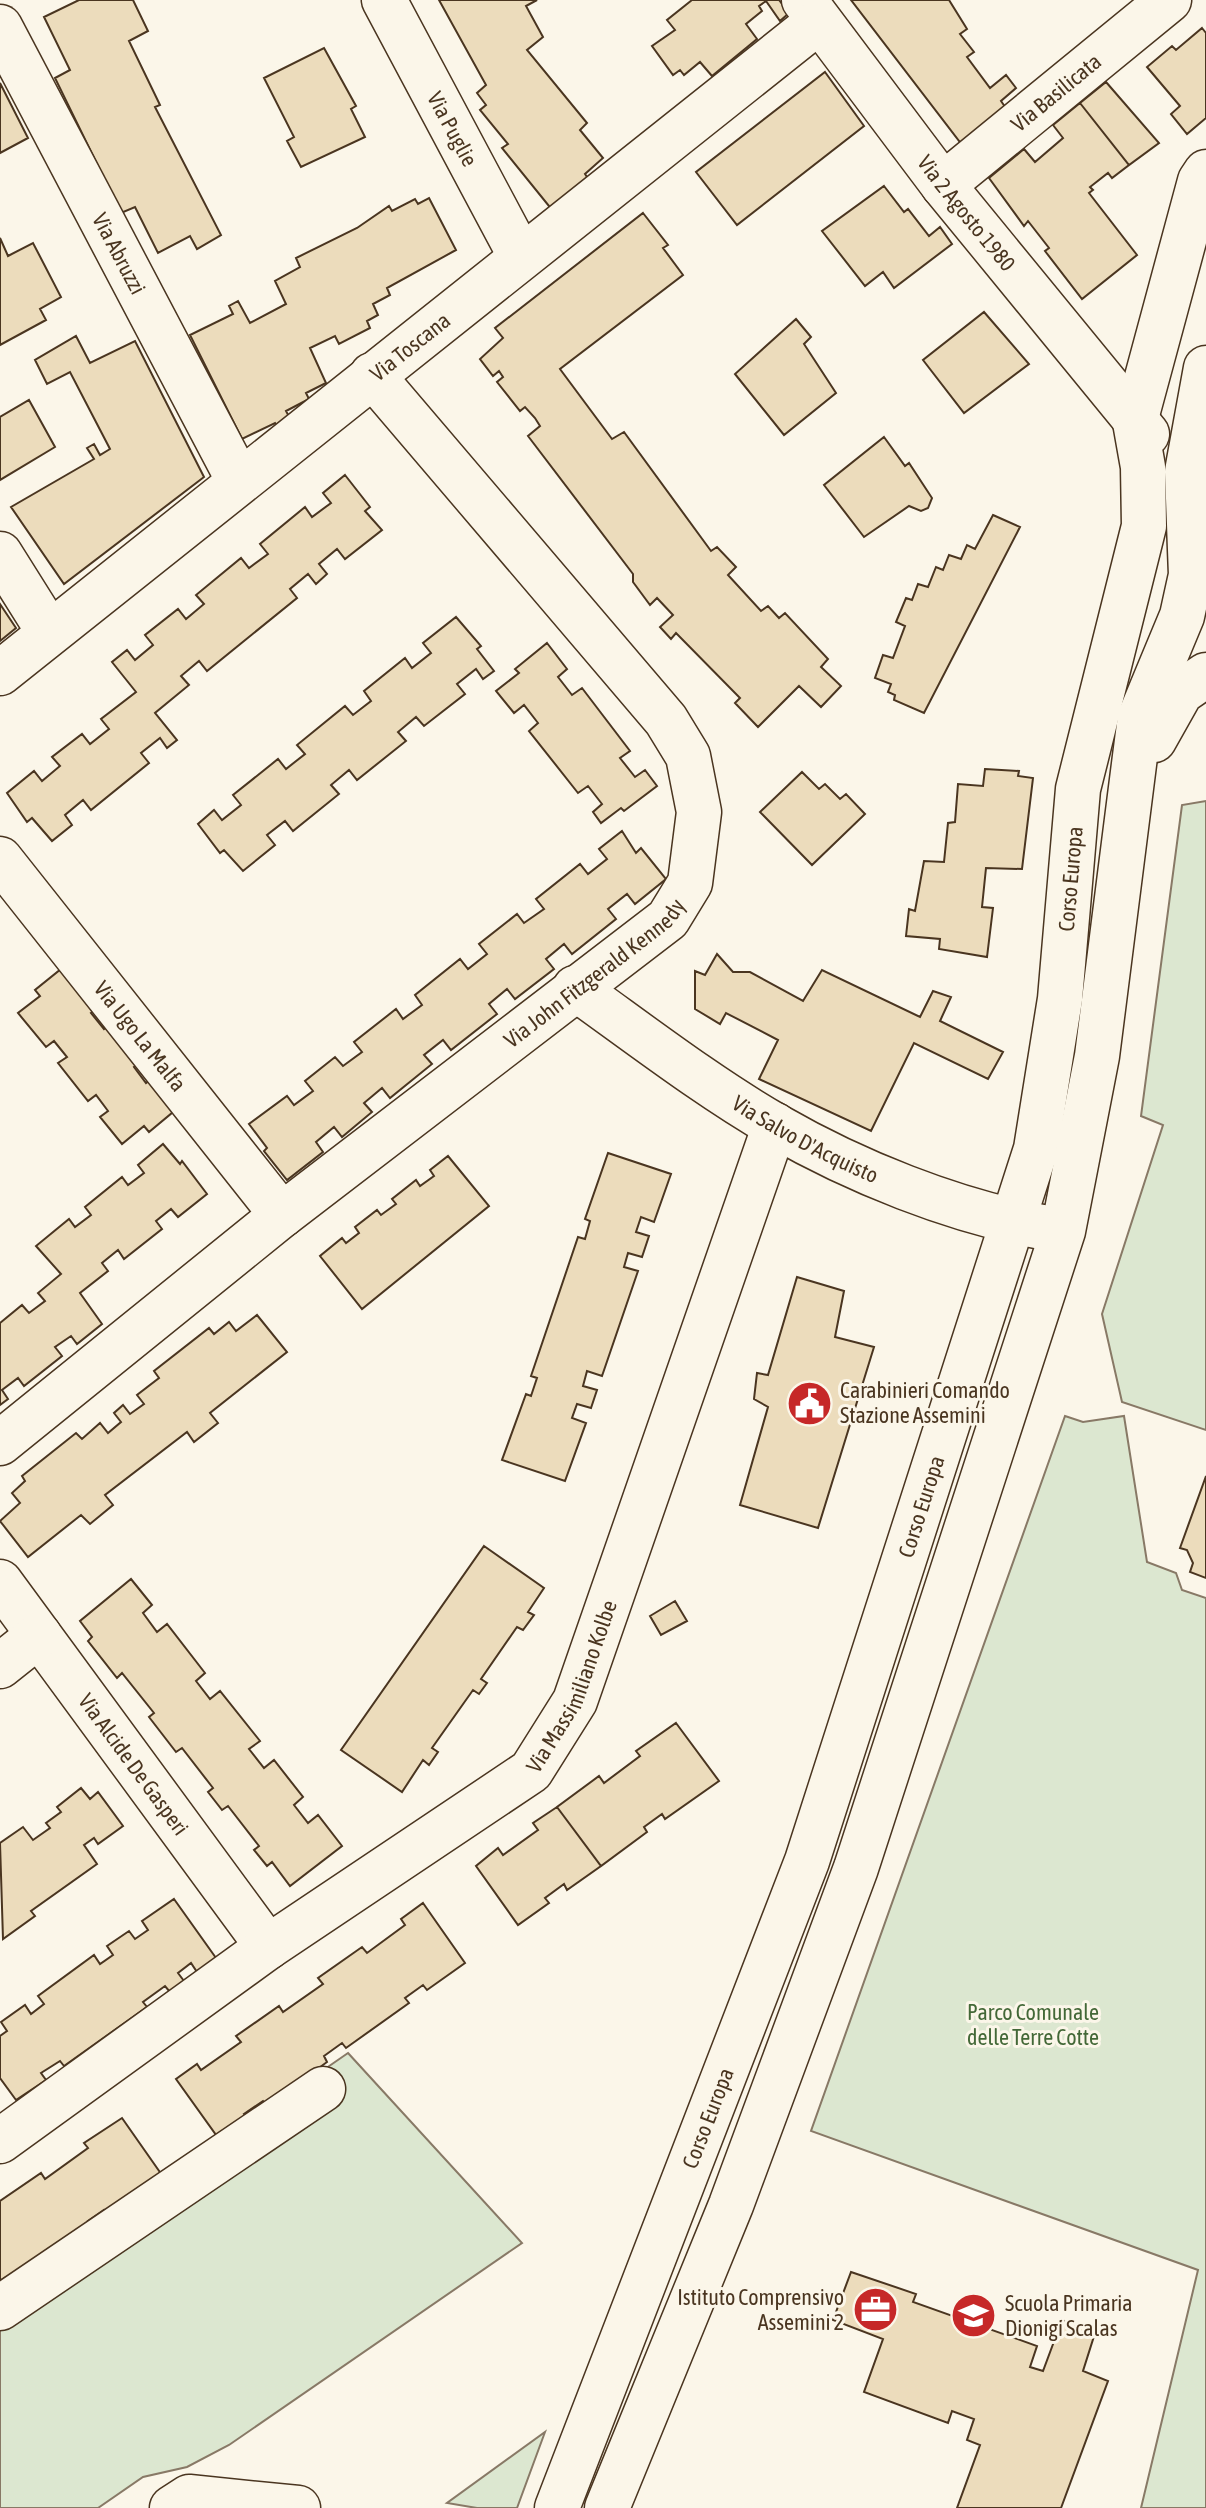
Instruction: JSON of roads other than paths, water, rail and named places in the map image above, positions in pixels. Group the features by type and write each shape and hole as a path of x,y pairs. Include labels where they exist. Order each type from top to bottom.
{"street":[{"name":"Via Puglie","path":"384,0 521,257"},
{"name":"Via Basilicata","path":"943,185 1169,0"},
{"name":"Via Toscana","path":"0,673 521,257 811,11"},
{"name":"Via 2 Agosto 1980","path":"811,11 943,185 1135,422"},
{"name":"Via Abruzzi","path":"0,27 239,481"},
{"name":"Corso Europa","path":"557,2508 807,1861 1036,1149 1060,999 1078,789 1144,526 1143,467 1135,422 1200,181 1206,172"},
{"path":"607,2508 731,2205 856,1868 1063,1231 1097,1056 1140,717 1182,616 1191,575 1187,472 1206,368"},
{"name":"Via John Fitzgerald Kennedy","path":"0,1443 282,1215 668,919 690,883 699,812 688,756 666,720 372,375"},
{"path":"1135,422 1187,472 1206,515"},
{"path":"0,554 49,632"},
{"path":"1136,754 1160,735 1181,692 1206,675"},
{"name":"Via Ugo La Malfa","path":"0,859 282,1215"},
{"name":"Via Salvo D'Acquisto","path":"575,988 775,1125 880,1177 1013,1222 1063,1231"},
{"name":"Via Massimiliano Kolbe","path":"0,2141 268,1947 531,1771 575,1701 775,1125"},
{"name":"Via Alcide De Gasperi","path":"0,1582 268,1947"},
{"path":"0,1666 39,1635"},
{"path":"0,2308 323,2089"},
{"path":"172,2508 189,2497 298,2508"}],"place":[{"name":"Carabinieri Comando Stazione Assemini","path":"809,1403"},
{"name":"Istituto Comprensivo Assemini 2","path":"875,2310"},
{"name":"Scuola Primaria Dionigi Scalas","path":"974,2316"}],"park label":[{"name":"Parco Comunale delle Terre Cotte","path":"1033,2024"}]}
